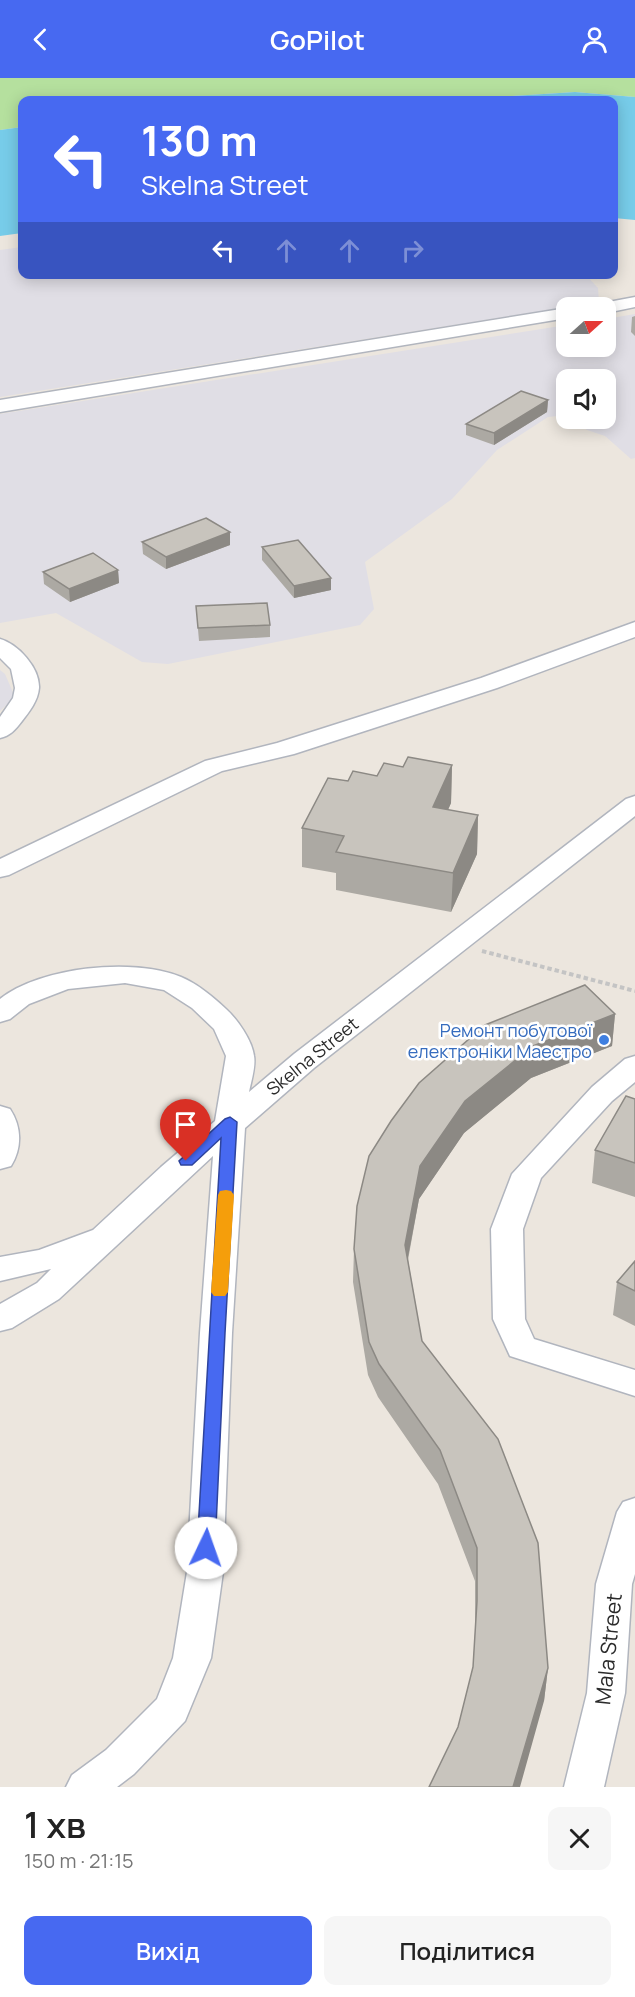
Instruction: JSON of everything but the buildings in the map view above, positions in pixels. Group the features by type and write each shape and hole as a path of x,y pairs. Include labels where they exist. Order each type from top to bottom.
{"street":[{"path":"616,306 635,302"},
{"path":"0,406 556,316"},
{"path":"0,869 214,766 285,749 489,683 635,629"},
{"path":"0,646 9,653 23,671 27,690 24,703 0,731"},
{"name":"Skelna Street","path":"0,1319 48,1291 230,1122 304,1060 635,804"},
{"path":"0,1013 19,998 63,981 125,974 172,983 202,1002 226,1025 240,1056 230,1122 216,1333 205,1572 192,1658 172,1709 120,1762 87,1787"},
{"path":"635,1066 602,1094 527,1174 507,1229 509,1319 522,1347 635,1383"},
{"path":"0,1116 3,1123 4,1153 0,1159"},
{"path":"0,1269 44,1260 106,1235"},
{"name":"Mala Street","path":"584,1787 606,1694 614,1584 635,1512"}],"path":[{"path":"455,944 635,991"}],"shaded area":[{"path":"18,248 18,279 590,279 598,288 599,297 556,297 556,309 0,397 0,250"},
{"path":"635,314 635,458 631,459 605,436 586,429 616,429 616,369 556,369 556,416 548,417 497,450 452,499 365,562 374,609 360,625 168,664 142,662 56,613 0,623 0,414 556,327 556,357 616,357 616,317"},
{"path":"0,670 5,674 15,697 0,711"}],"green space":[{"path":"0,78 635,78 635,97 575,92 512,96 18,96 18,128 0,130"}],"water":[{"path":"575,92 635,97 635,220 618,218 618,96 512,96"},
{"path":"18,128 18,234 0,236 0,130"}],"slow traffic":[{"path":"219,1292 226,1195"}],"place":[{"name":"Ремонт побутової електроніки Маестро","path":"604,1040"}],"route":[{"path":"186,1161 230,1122 216,1333 206,1548"}]}
